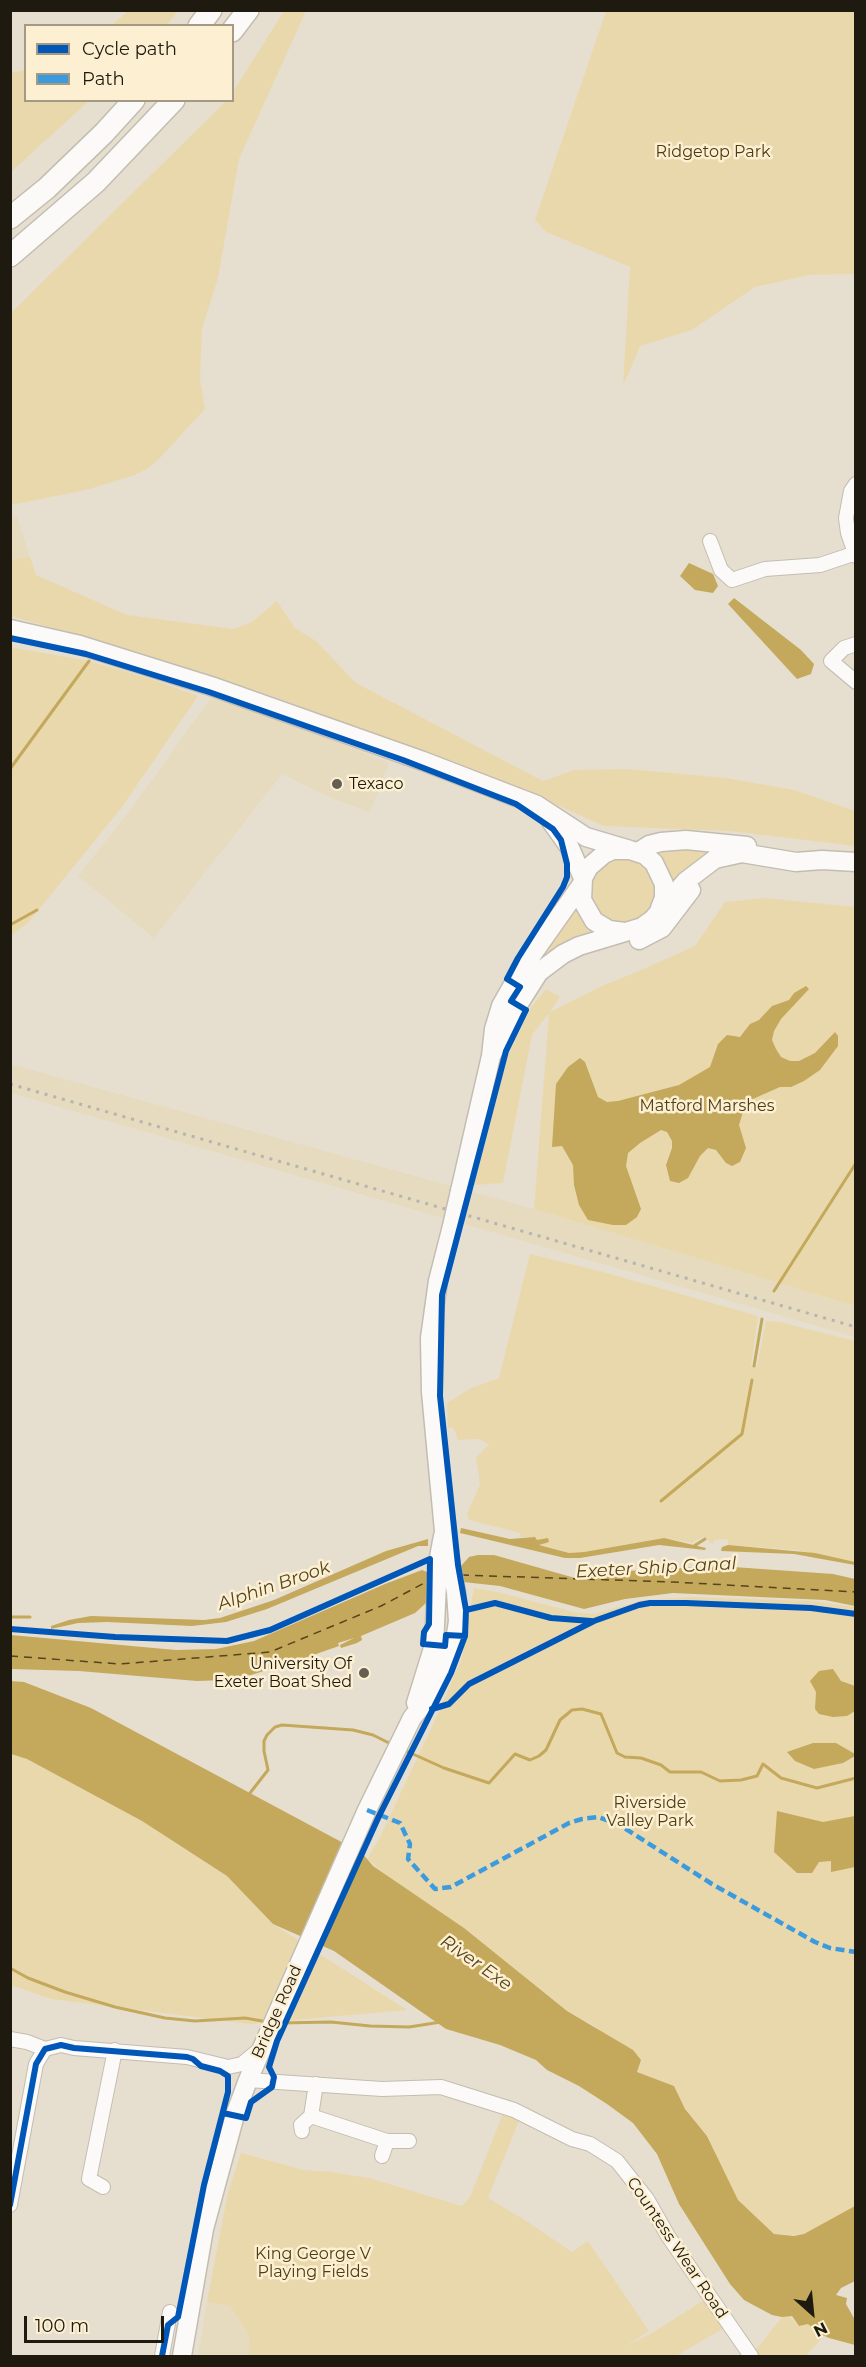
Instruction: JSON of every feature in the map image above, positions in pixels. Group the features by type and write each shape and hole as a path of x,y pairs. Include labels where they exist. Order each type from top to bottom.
{"highway":[{"path":"201,24 212,10"},
{"path":"234,28 248,10"},
{"path":"10,218 47,188 132,102"},
{"path":"10,256 96,182 172,102"}],"main road":[{"path":"10,629 80,645 211,686 423,761 537,805 586,837 634,851 654,863 662,877 664,898 660,910"},
{"path":"537,805 560,831 570,848 583,881 585,907 594,921 609,930 630,932"},
{"path":"583,881 589,867 604,854 613,850 634,851 661,842 686,840 796,852 822,860"},
{"path":"491,1056 518,1005 539,972 563,954 590,942 642,927 653,919 686,881 715,859 742,853 796,862 822,860 855,862"},
{"path":"529,989 556,966 576,956 599,948 634,942 654,934 670,919 692,888 715,867 740,859 765,858"},
{"name":"Bridge Road","path":"182,2356 204,2229 241,2098 280,2004 357,1832 412,1718 432,1654 445,1568 441,1487 431,1392 430,1338 438,1281 491,1056 494,1029 513,982 583,881"},
{"name":"Bridge Road","path":"412,1718 436,1686 455,1641 458,1621 456,1592 445,1568"}],"street":[{"path":"710,541 721,570 732,580 765,569 820,565 854,555 846,518 852,505 855,484"},
{"path":"748,575 753,589"},
{"path":"855,644 827,657 855,682"},
{"path":"10,2040 27,2042 45,2049 61,2045 187,2057 228,2067 242,2064 264,2041"},
{"path":"10,2205 36,2064 45,2049"},
{"path":"103,2187 86,2178 115,2050"},
{"path":"228,2067 235,2073 241,2098"},
{"name":"Countess Wear Road","path":"248,2080 382,2089 441,2087 514,2110 572,2139 590,2144 617,2161 647,2199 668,2236 751,2356"},
{"path":"302,2131 302,2125 311,2116 316,2084"},
{"path":"311,2116 387,2141 409,2141"},
{"path":"382,2157 387,2141"},
{"path":"162,2356 170,2312"}],"shaded area":[{"path":"17,516 30,557 11,559 11,517"},
{"path":"211,698 282,720 389,763 370,812 331,798 282,774 154,938 78,876 131,809"},
{"path":"10,1064 534,1209 855,1306 855,1337 11,1093"},
{"path":"207,2302 230,2306 247,2331 250,2343 248,2356 198,2356"}],"green space":[{"path":"128,10 178,11 168,24 113,24"},
{"path":"284,11 306,11 239,159 218,278 202,329 200,379 205,409 147,469 86,490 11,505 11,313 225,102 234,102 234,90"},
{"name":"Ridgetop Park","path":"606,11 856,11 855,274 809,275 755,287 692,330 640,346 623,386 630,267 546,232 535,220"},
{"path":"24,70 24,102 88,102 11,172 11,73"},
{"path":"30,557 36,575 127,615 233,629 252,622 277,601 295,628 316,641 356,683 543,781 574,770 628,769 726,778 794,790 855,811 855,846 729,831 604,826 521,789 267,694 139,653 11,616 10,559"},
{"path":"10,647 89,661 151,679 198,696 122,807 28,923 11,935"},
{"path":"662,848 722,849 674,891 653,854"},
{"path":"618,857 635,858 649,866 658,881 652,913 622,927 606,922 594,910 589,894 592,877 602,864"},
{"name":"Matford Marshes","path":"765,898 855,907 855,1306 534,1209 549,1013 532,1035 503,1183 474,1185 508,1055 532,1006 546,989 560,997 550,1012 602,986 695,946 725,902"},
{"path":"578,906 598,933 529,967 561,932"},
{"path":"530,1254 758,1316 751,1366 757,1366 766,1321 780,1322 855,1341 855,1562 796,1550 728,1545 728,1539 714,1540 713,1544 703,1537 692,1543 663,1538 569,1553 537,1544 535,1537 520,1537 520,1533 469,1520 467,1514 480,1484 476,1458 489,1444 479,1439 458,1440 453,1427 448,1428 447,1403 471,1388 499,1378"},
{"name":"Riverside Valley Park","path":"474,1588 574,1612 594,1614 643,1600 691,1597 812,1601 855,1607 855,2209 805,2236 774,2234 738,2201 707,2135 685,2109 674,2086 637,2072 596,2027 567,2011 464,1928 390,1878 367,1859 378,1841 438,1714 462,1657"},
{"path":"11,1754 27,1759 142,1821 227,1876 273,1924 407,2010 250,2024 51,1999 11,1985"},
{"name":"King George V Playing Fields","path":"504,2111 520,2118 488,2198 572,2252 588,2241 649,2331 626,2346 652,2333 704,2300 724,2328 676,2356 248,2356 250,2343 247,2331 230,2306 207,2302 228,2192 241,2153 304,2170 369,2178 462,2206 470,2197"},
{"path":"789,2315 797,2325 808,2324 818,2333 825,2335 806,2356 759,2356 754,2352 782,2317"}],"water":[{"path":"689,563 713,574 718,586 713,593 695,590 680,576"},
{"path":"734,598 801,650 814,664 811,674 797,679 728,604"},
{"path":"806,986 809,989 781,1019 774,1031 772,1040 776,1049 781,1057 790,1061 799,1061 815,1053 835,1032 838,1036 838,1046 820,1070 804,1081 791,1087 780,1087 746,1102 739,1125 746,1148 740,1162 732,1166 726,1163 716,1150 708,1148 700,1156 688,1178 679,1183 670,1181 666,1165 672,1141 667,1132 661,1130 628,1153 626,1166 641,1209 637,1217 626,1225 588,1220 579,1205 574,1185 573,1165 562,1146 552,1147 556,1084 568,1067 580,1058 585,1062 598,1097 607,1102 679,1085 710,1067 718,1044 727,1035 740,1037 750,1024 759,1020 772,1006 789,1000 794,993"},
{"path":"461,1528 510,1539 548,1538 549,1542 539,1545 569,1553 664,1538 706,1548 705,1550 659,1545 580,1558 565,1558 460,1533"},
{"path":"428,1539 428,1546 418,1546 267,1609 226,1622 192,1626 78,1623 51,1629 51,1626 69,1620 91,1616 204,1620 220,1618 274,1600 386,1551"},
{"path":"728,1545 815,1553 855,1562 855,1565 794,1554 721,1551 722,1547"},
{"name":"Exeter Ship Canal","path":"494,1555 575,1578 627,1571 719,1566 833,1574 855,1579 855,1606 825,1600 673,1593 625,1599 584,1609 500,1586 463,1582 446,1585 415,1613 361,1636 362,1640 357,1643 341,1648 340,1645 354,1638 338,1643 339,1646 251,1675 225,1680 197,1681 79,1671 11,1669 11,1635 176,1650 216,1649 254,1641 385,1584 422,1570 427,1572 461,1566 469,1557"},
{"path":"833,1669 841,1681 855,1686 855,1711 847,1716 833,1717 819,1714 815,1709 816,1692 810,1681 819,1671"},
{"name":"River Exe","path":"10,1681 24,1682 91,1708 362,1853 373,1866 464,1928 567,2011 633,2050 641,2060 637,2072 674,2086 685,2109 707,2136 738,2200 774,2234 794,2236 804,2234 855,2206 855,2281 841,2288 836,2295 847,2298 846,2304 855,2320 855,2345 829,2338 818,2333 808,2324 799,2326 792,2316 772,2315 744,2300 730,2284 679,2204 657,2154 633,2123 607,2104 579,2086 547,2070 536,2060 500,2045 446,2029 334,1951 273,1924 227,1876 142,1821 27,1759 11,1754"},
{"path":"813,1743 836,1743 855,1756 843,1763 814,1769 795,1761 787,1752"},
{"path":"777,1811 823,1822 855,1816 855,1867 831,1872 831,1861 819,1862 812,1873 797,1873 774,1852"}],"waterway":[{"path":"10,769 89,661"},
{"path":"10,925 37,910"},
{"path":"774,1291 856,1163"},
{"path":"754,1366 762,1319"},
{"path":"661,1501 742,1434 752,1380"},
{"path":"694,1546 705,1539"},
{"path":"10,1617 30,1617"},
{"path":"404,1750 444,1768 489,1783 515,1754 530,1760 539,1756 546,1750 560,1720 572,1710 582,1709 601,1714 617,1753 661,1765 670,1772 701,1772 720,1781 741,1780 757,1776 763,1764 781,1778 817,1788 856,1778"},
{"path":"250,1793 268,1770 264,1741 275,1727 282,1725 353,1730 373,1735 393,1745"},
{"path":"10,1968 28,1978 65,1992 115,2007 165,2018 195,2021 245,2018 268,2022"},
{"path":"281,2023 331,2022 409,2027 441,2022"}],"ferry route":[{"path":"461,1575 673,1582 856,1592"},
{"path":"10,1656 120,1664 270,1652 381,1606 430,1580"}],"railway":[{"path":"10,1084 856,1327"}],"marked path":[{"path":"367,1810 400,1823 410,1844 408,1859 435,1889 451,1887 569,1823 598,1817 618,1824 712,1884 815,1942 830,1948 856,1952"}],"cycle path":[{"path":"10,638 86,654 209,692 403,760 516,804 553,829 561,840 567,864 567,877 563,887 507,979 520,987 511,1001 526,1010 506,1051 442,1295 440,1396 458,1565 466,1610 465,1636 451,1673 379,1816 277,2041 269,2067 274,2077 272,2087 251,2102 246,2118 223,2113"},
{"path":"10,1629 115,1637 227,1641 270,1630 430,1559 429,1624 424,1632 423,1644 445,1646 446,1635 465,1636"},
{"path":"466,1610 495,1603 551,1618 591,1621"},
{"path":"432,1709 449,1704 469,1684 594,1621 639,1605 686,1603 811,1608 856,1614"},
{"path":"10,2205 36,2064 45,2049 61,2045 187,2057 201,2066 220,2071 228,2076 228,2092 204,2185 178,2317 168,2325 162,2356"}],"place":[{"name":"Texaco","path":"337,784"},
{"name":"University Of Exeter Boat Shed","path":"364,1673"}],"water label":[{"name":"Alphin Brook","path":"274,1586"}]}
